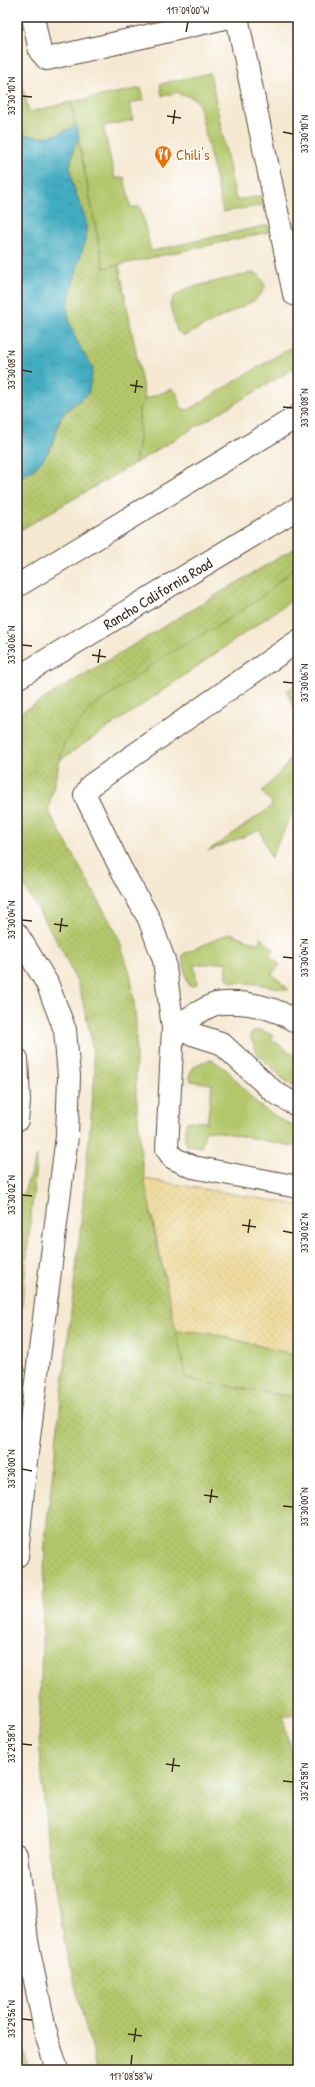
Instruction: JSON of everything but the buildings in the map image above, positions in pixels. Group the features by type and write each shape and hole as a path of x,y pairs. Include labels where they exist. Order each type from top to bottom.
{"main road":[{"path":"33,17 40,50 48,59 229,17"},
{"path":"237,17 294,294 298,292"},
{"path":"17,586 298,416"},
{"name":"Rancho California Road","path":"17,678 298,508"},
{"path":"298,641 86,790 85,795 149,919 164,960 173,1028 167,1149 174,1158 193,1167 298,1187"},
{"path":"17,934 47,983 65,1030 69,1076 67,1136 25,1469 17,1556"},
{"path":"173,1028 215,1004 254,1004 287,1016 298,1023"},
{"path":"173,1028 221,1043 274,1092 298,1106"},
{"path":"17,1059 19,1102 17,1120"},
{"path":"17,1855 26,1941 45,2030 56,2070"}],"green space":[{"path":"210,73 236,200 262,196 264,205 223,212 197,101 189,96 180,95 179,92 162,96 160,84"},
{"path":"17,74 19,74 29,112 71,102 76,125 55,135 40,137 25,135 17,132"},
{"path":"141,88 144,100 130,103 133,120 103,126 115,179 124,177 131,208 140,206 151,251 268,225 269,232 104,268 71,102"},
{"path":"78,139 104,268 119,265 145,399 139,408 140,433 135,463 17,532 17,479 34,470 51,448 61,418 69,409 88,394 93,369 76,340 69,322 67,305 86,236 86,221 73,185 70,167 74,147"},
{"path":"252,273 259,275 265,285 263,292 255,300 184,336 177,331 170,305 174,296 188,288"},
{"path":"298,343 298,366 135,463 140,433 139,408 145,399 172,389 177,393 181,408 188,410"},
{"path":"298,546 298,565 260,599 219,625 64,743 48,810 118,936 131,977 136,1020 136,1092 141,1156 154,1232 187,1379 298,1398 298,1714 283,1717 298,1785 298,2070 97,2070 67,1954 48,1851 39,1740 45,1540 80,1233 95,1074 90,1032 79,987 62,950 17,874 17,715"},
{"path":"298,565 298,596 60,760 64,743 91,708 168,654 219,625 259,599"},
{"path":"298,682 298,719 287,691"},
{"path":"298,738 298,801 271,858 260,830 208,851 271,807 272,803 263,794 263,790 280,773 290,760"},
{"path":"230,933 258,944 261,938 274,949 269,955 280,965 272,974 289,990 257,984 231,982 227,978 226,962 194,965 197,984 192,986 188,985 182,958 183,954"},
{"path":"259,1030 273,1035 271,1039 298,1058 298,1088 283,1079 258,1054 250,1037 252,1032"},
{"path":"212,1060 227,1070 258,1105 285,1122 298,1126 298,1147 209,1130 205,1132 201,1147 187,1145 184,1133 188,1121 207,1122 212,1084 191,1081 189,1077 190,1073 197,1065"},
{"path":"37,1156 17,1355 17,1203 23,1194"},
{"path":"176,1331 210,1333 298,1356 298,1398 187,1379"},
{"path":"17,2024 29,2070 17,2070"}],"sand":[{"path":"144,1179 298,1205 298,1356 210,1333 176,1331"}],"water":[{"path":"76,125 79,137 74,147 70,167 73,185 86,221 86,236 67,305 69,322 76,340 93,369 88,394 69,408 58,422 52,445 44,458 32,470 17,479 17,132 25,135 40,137 55,135"}],"place":[{"name":"Chili's","path":"163,169"}]}
